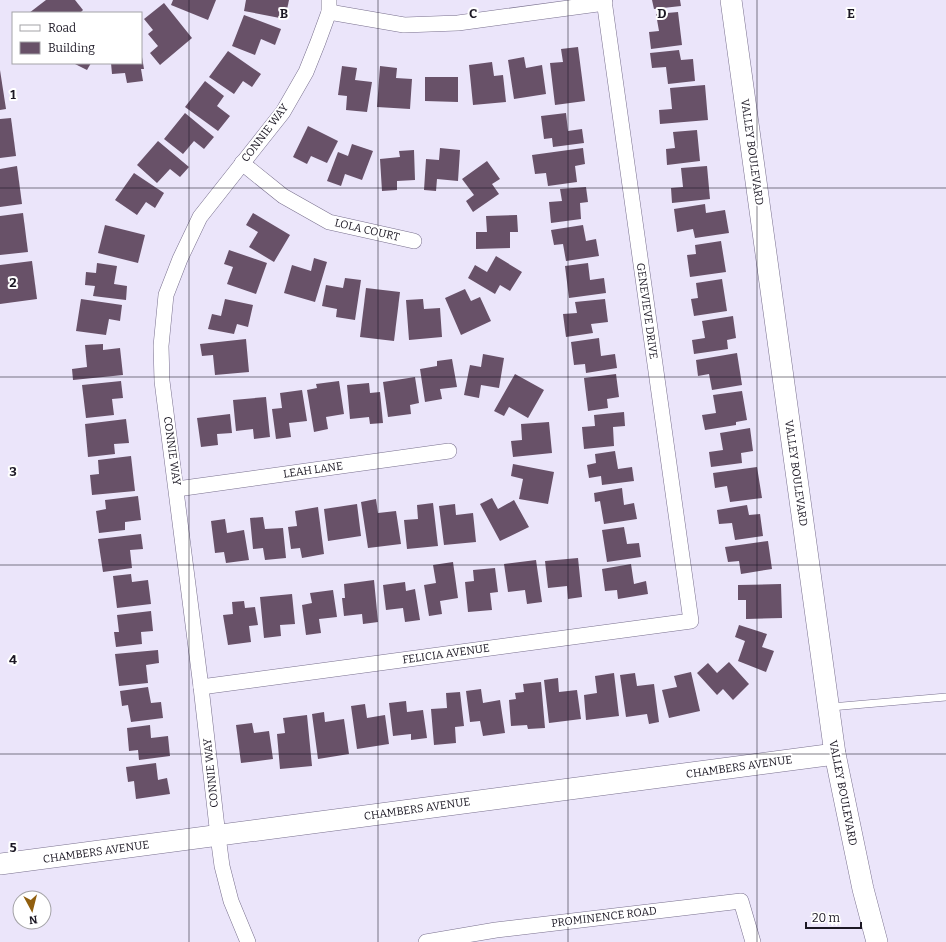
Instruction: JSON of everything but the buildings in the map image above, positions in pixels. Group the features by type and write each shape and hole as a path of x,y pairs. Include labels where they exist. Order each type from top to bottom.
{"street":[{"name":"VALLEY BOULEVARD","path":"731,0 835,754 863,889 877,942"},
{"path":"329,6 404,25 458,23 604,2"},
{"name":"GENEVIEVE DRIVE","path":"604,2 690,621"},
{"name":"CONNIE WAY","path":"248,942 231,901 222,866 218,836 177,490 162,381 162,346 166,295 180,259 200,217 282,112 306,72 318,42 329,6"},
{"name":"LOLA COURT","path":"242,163 283,196 329,222 414,241"},
{"name":"LEAH LANE","path":"177,490 449,451"},
{"name":"FELICIA AVENUE","path":"201,687 690,621"},
{"name":"CHAMBERS AVENUE","path":"0,864 835,754"},
{"name":"PROMINENCE ROAD","path":"426,942 496,930 741,901 753,942"}],"lane":[{"path":"828,707 946,697"}]}
